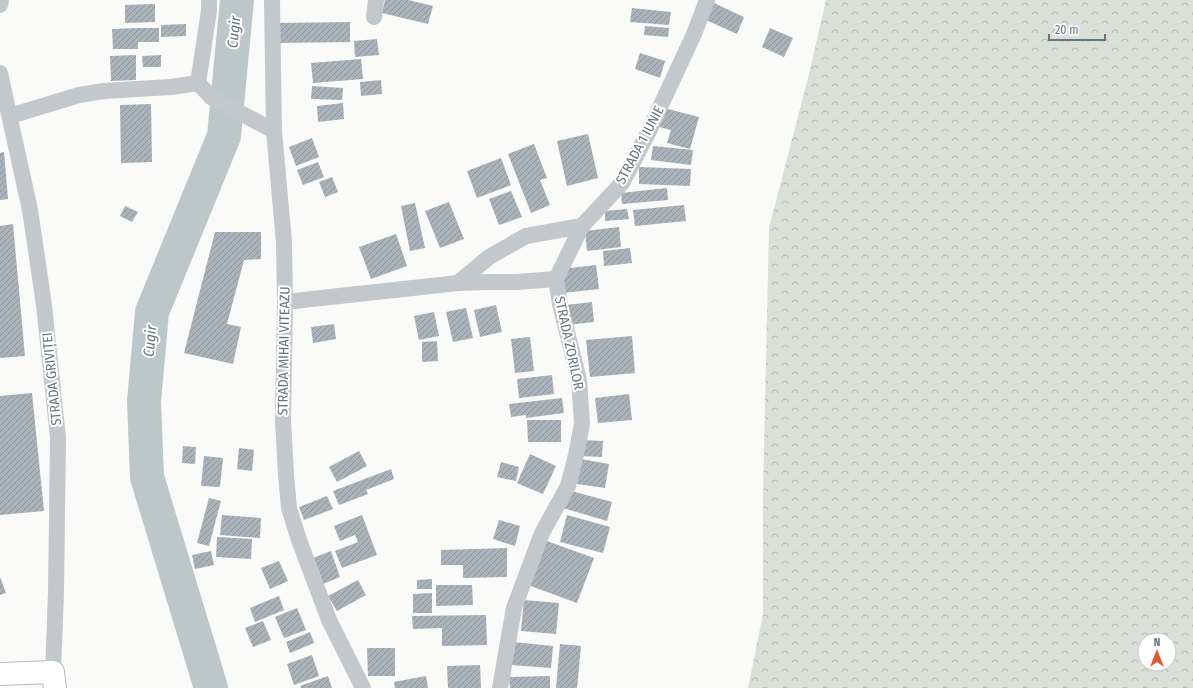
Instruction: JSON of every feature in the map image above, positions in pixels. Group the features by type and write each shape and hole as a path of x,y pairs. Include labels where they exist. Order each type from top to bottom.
{"main road":[{"path":"0,674 54,680"}],"street":[{"path":"0,6 1,0"},
{"path":"198,83 209,11 208,0"},
{"name":"STRADA MIHAI VITEAZU","path":"272,0 274,131 284,242 284,420 289,508 299,540 329,620 362,688"},
{"path":"374,17 376,0"},
{"name":"STRADA 1 IUNIE","path":"556,279 582,226 622,183 649,131 694,34 707,0"},
{"name":"STRADA GRIVIȚEI","path":"0,73 3,101 10,116 30,210 44,305 58,438 54,680"},
{"path":"198,83 211,97 274,131"},
{"path":"10,116 79,95 104,91 171,87 198,83"},
{"path":"458,283 489,257 526,236 582,226"},
{"name":"STRADA ZORILOR","path":"285,302 458,283 517,282 556,279 560,304 579,380 582,424 568,486 542,533 514,608 500,688"}],"green space":[{"path":"826,0 1193,0 1193,688 748,688 763,614 763,495 769,228 808,78"}],"building":[{"path":"385,0 408,0 433,6 428,24 382,13"},
{"path":"714,3 744,17 737,34 706,20"},
{"path":"155,4 155,22 125,23 125,5"},
{"path":"632,8 671,12 669,25 630,22"},
{"path":"350,22 350,42 277,43 276,23"},
{"path":"186,24 186,36 161,37 161,25"},
{"path":"645,26 669,28 668,37 644,35"},
{"path":"159,28 159,42 138,42 138,49 113,49 112,29"},
{"path":"770,28 793,38 784,57 762,47"},
{"path":"377,39 379,55 355,57 354,41"},
{"path":"640,53 665,61 660,78 635,69"},
{"path":"136,55 136,80 111,81 110,56"},
{"path":"161,55 161,67 143,67 142,56"},
{"path":"361,59 363,79 313,83 311,63"},
{"path":"381,80 382,94 361,96 360,82"},
{"path":"312,86 343,88 342,100 311,99"},
{"path":"343,103 344,119 318,122 317,106"},
{"path":"151,104 152,162 121,163 120,105"},
{"path":"664,108 699,117 690,149 667,143 671,130 659,127"},
{"path":"588,134 598,178 567,186 557,141"},
{"path":"312,138 319,157 296,166 289,147"},
{"path":"534,144 547,178 540,180 550,205 531,213 508,154"},
{"path":"653,146 693,150 691,165 651,160"},
{"path":"4,152 8,199 0,200 0,153"},
{"path":"501,158 511,185 477,198 467,171"},
{"path":"318,162 324,177 303,185 297,170"},
{"path":"639,167 691,169 690,186 639,184"},
{"path":"332,177 338,192 325,197 319,182"},
{"path":"667,188 668,200 622,204 621,193"},
{"path":"511,191 522,217 499,225 489,199"},
{"path":"449,202 464,239 440,248 425,211"},
{"path":"415,203 425,248 410,251 401,206"},
{"path":"684,205 686,221 635,226 633,210"},
{"path":"125,206 138,212 132,222 120,216"},
{"path":"627,209 629,219 605,221 605,211"},
{"path":"13,224 25,356 0,358 0,226"},
{"path":"619,227 621,247 587,251 585,231"},
{"path":"215,232 261,232 261,259 244,260 227,324 241,327 233,364 184,353"},
{"path":"396,234 407,266 371,279 359,247"},
{"path":"630,248 632,263 604,266 603,251"},
{"path":"596,265 599,289 563,293 561,269"},
{"path":"592,302 594,322 568,325 566,305"},
{"path":"496,305 502,332 480,337 474,310"},
{"path":"466,308 473,338 453,342 446,312"},
{"path":"434,312 439,336 419,340 414,316"},
{"path":"334,324 336,339 313,343 311,327"},
{"path":"632,336 635,373 590,377 586,340"},
{"path":"530,337 534,371 515,373 511,339"},
{"path":"437,341 438,361 422,362 422,342"},
{"path":"552,375 554,394 519,398 517,379"},
{"path":"32,393 44,511 0,515 0,396"},
{"path":"629,394 632,420 598,423 595,398"},
{"path":"562,398 564,413 526,418 526,415 511,417 509,404"},
{"path":"527,420 561,420 561,442 528,442"},
{"path":"582,440 603,441 602,457 581,456"},
{"path":"183,446 196,447 195,464 182,463"},
{"path":"239,448 254,450 252,471 237,469"},
{"path":"359,451 367,466 337,482 329,467"},
{"path":"530,454 556,466 543,494 517,483"},
{"path":"204,456 223,458 220,487 201,486"},
{"path":"581,459 609,464 605,488 577,484"},
{"path":"501,462 519,467 516,481 497,477"},
{"path":"391,469 394,479 366,490 368,494 339,505 333,491"},
{"path":"568,490 612,502 607,521 563,508"},
{"path":"327,496 333,509 304,520 299,507"},
{"path":"209,498 221,501 209,546 197,543"},
{"path":"222,515 261,518 260,538 220,535"},
{"path":"362,515 377,555 342,568 335,551 358,542 355,535 340,541 334,526"},
{"path":"567,515 610,527 603,553 560,542"},
{"path":"499,520 520,526 515,546 493,539"},
{"path":"217,537 252,539 251,559 216,557"},
{"path":"544,540 594,558 577,603 528,585"},
{"path":"507,548 507,577 463,578 463,565 441,565 441,550"},
{"path":"211,551 214,565 195,569 192,555"},
{"path":"331,551 340,577 318,586 308,560"},
{"path":"279,561 288,581 270,589 261,568"},
{"path":"0,577 6,593 0,595"},
{"path":"432,579 432,589 417,589 417,580"},
{"path":"358,580 366,595 337,611 328,596"},
{"path":"436,585 472,585 473,605 436,606"},
{"path":"432,593 432,613 413,613 413,594"},
{"path":"279,596 284,610 255,622 250,608"},
{"path":"524,600 559,603 556,634 521,631"},
{"path":"297,608 306,630 284,638 275,617"},
{"path":"486,615 487,645 442,646 442,628 413,629 412,616"},
{"path":"263,621 271,640 253,647 245,628"},
{"path":"310,632 314,643 290,653 286,642"},
{"path":"513,642 553,646 551,668 511,665"},
{"path":"560,644 581,646 577,688 556,688"},
{"path":"367,648 395,648 395,676 368,676"},
{"path":"312,655 319,676 294,685 287,664"},
{"path":"480,665 481,688 448,688 447,666"},
{"path":"328,676 332,688 301,688 300,686"},
{"path":"426,676 428,688 395,688 394,682"},
{"path":"550,676 550,688 510,688 509,677"}],"waterway":[{"name":"Cugir","path":"211,688 147,477 144,401 152,312 224,136 237,0"}]}
